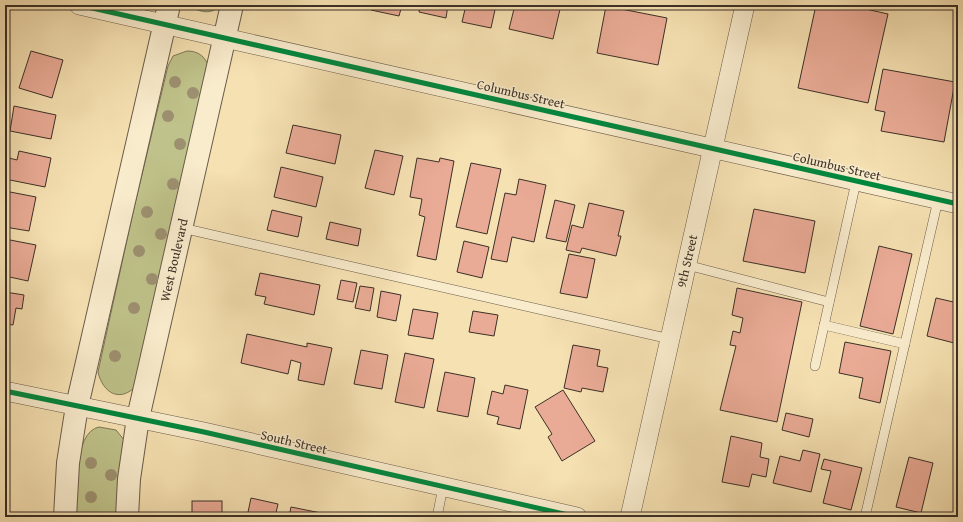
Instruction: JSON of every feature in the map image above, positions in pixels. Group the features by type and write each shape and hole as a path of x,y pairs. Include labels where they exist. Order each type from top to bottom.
{"street":[{"name":"Columbus Street","path":"79,5 167,15 224,37 712,150 958,204"},
{"name":"West Boulevard","path":"127,517 129,479 138,418 232,5"},
{"name":"9th Street","path":"630,517 745,5"},
{"path":"65,517 68,463 77,406 167,15"},
{"name":"South Street","path":"5,391 138,418 577,517"}],"lane":[{"path":"815,366 856,182"},
{"path":"865,517 938,200"},
{"path":"181,228 670,339"},
{"path":"686,265 829,302"},
{"path":"824,325 905,344"},
{"path":"437,517 443,487"}],"green space":[{"path":"190,5 221,5 210,12 206,12 197,10"},
{"path":"187,51 195,52 201,55 209,67 137,385 125,394 113,394 104,386 100,380 98,372 134,208 168,66 173,56"},
{"path":"99,427 116,430 125,441 119,517 75,517 76,481 80,452 84,440 91,431"}],"building":[{"path":"372,5 402,5 399,16 371,10"},
{"path":"420,5 448,5 446,18 419,12"},
{"path":"466,5 496,5 491,28 462,22"},
{"path":"515,5 561,5 553,39 509,29"},
{"path":"816,5 848,5 888,14 868,103 798,88"},
{"path":"606,6 667,18 658,65 597,53"},
{"path":"31,51 63,60 52,98 19,88"},
{"path":"883,69 955,82 944,142 881,131 885,112 875,110"},
{"path":"14,106 56,115 51,139 10,131"},
{"path":"293,125 341,135 335,164 286,153"},
{"path":"375,150 403,156 394,195 365,188"},
{"path":"19,151 51,158 45,187 5,179 5,157 17,160"},
{"path":"417,158 439,162 440,158 454,161 436,260 417,256 425,217 419,215 422,199 410,197"},
{"path":"471,163 501,169 487,234 456,227"},
{"path":"281,167 323,177 316,207 274,197"},
{"path":"519,179 546,185 534,242 512,237 507,262 491,259 505,193 516,195"},
{"path":"5,191 36,197 29,231 5,227"},
{"path":"555,200 575,205 566,242 546,238"},
{"path":"589,203 624,211 618,236 621,236 616,256 582,248 580,253 566,250 572,225 583,228"},
{"path":"754,209 815,221 805,273 743,261"},
{"path":"272,210 302,217 298,237 267,230"},
{"path":"330,222 361,229 358,246 326,239"},
{"path":"5,239 36,245 28,281 5,276"},
{"path":"464,241 489,247 482,278 457,272"},
{"path":"879,246 912,254 893,334 860,326"},
{"path":"569,254 595,259 587,298 560,293"},
{"path":"260,273 320,285 314,315 264,304 266,297 255,295"},
{"path":"341,280 357,283 353,302 337,299"},
{"path":"360,286 374,288 370,311 355,308"},
{"path":"737,288 802,302 777,422 720,410 736,346 730,345 733,331 740,333 743,318 732,315"},
{"path":"381,291 401,295 396,321 377,317"},
{"path":"5,292 24,295 22,309 16,308 13,325 5,324"},
{"path":"936,298 958,303 958,344 927,336"},
{"path":"413,309 438,313 433,339 408,335"},
{"path":"473,311 498,315 494,336 469,332"},
{"path":"247,334 307,347 307,343 332,348 324,385 298,380 301,363 291,360 288,374 241,363"},
{"path":"845,342 891,351 880,403 859,398 863,378 839,373"},
{"path":"573,345 600,350 597,366 608,368 603,392 582,388 581,392 564,388"},
{"path":"361,350 388,355 382,389 354,384"},
{"path":"405,353 434,359 424,408 395,402"},
{"path":"445,372 475,378 468,417 437,411"},
{"path":"505,385 528,390 520,429 497,424 499,417 487,414 492,391 503,394"},
{"path":"563,390 595,441 562,461 548,437 552,434 535,407"},
{"path":"786,413 813,419 809,437 782,430"},
{"path":"731,436 762,443 760,457 769,459 766,477 752,474 749,487 722,482"},
{"path":"803,450 820,454 811,492 773,483 780,456 800,461"},
{"path":"909,457 933,463 921,513 896,507"},
{"path":"824,459 862,468 851,510 823,503 831,471 821,469"},
{"path":"251,498 278,504 275,517 247,517"},
{"path":"192,501 222,501 222,517 192,517"},
{"path":"291,507 321,513 320,517 289,517"}],"cycle path":[{"path":"79,5 958,204"},
{"path":"5,391 204,432 577,517"}]}
